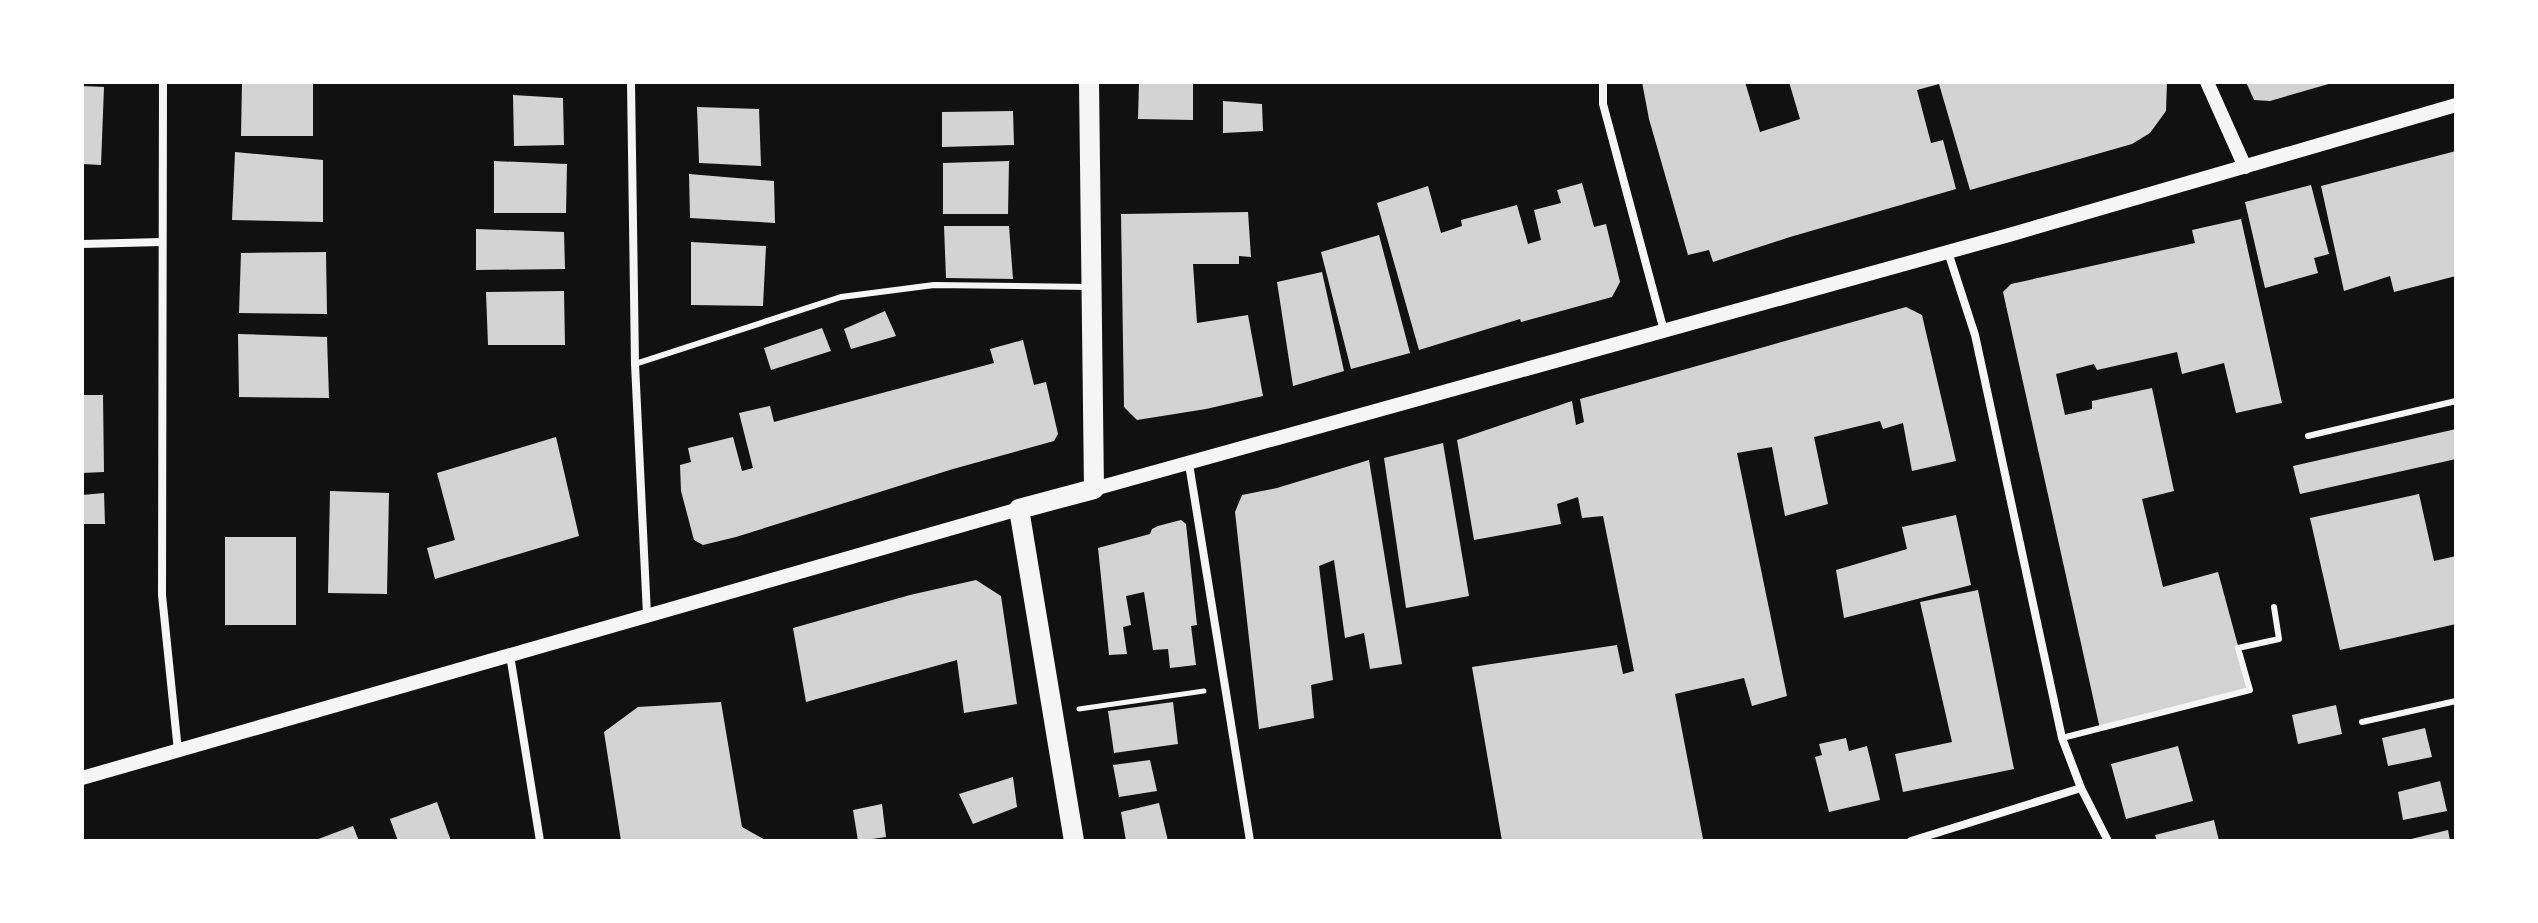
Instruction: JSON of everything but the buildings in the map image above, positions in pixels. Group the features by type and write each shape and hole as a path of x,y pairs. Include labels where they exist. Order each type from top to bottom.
{"main road":[{"path":"1074,841 1019,509 1094,489 1089,82"}],"street":[{"path":"163,82 162,595 178,751"},
{"path":"631,82 635,364 647,615"},
{"path":"1603,82 1603,104 1664,331"},
{"path":"2207,82 2245,167"},
{"path":"1094,489 1948,252 2456,105"},
{"path":"82,244 162,242"},
{"path":"1948,252 1975,335 2062,738 2081,788 2108,841"},
{"path":"1189,464 1250,841"},
{"path":"82,778 1019,509"},
{"path":"510,655 540,841"},
{"path":"1911,841 2081,788"}],"lane":[{"path":"635,364 841,297 934,285 1092,287"},
{"path":"2308,436 2456,401"},
{"path":"2062,738 2250,690 2238,648 2279,639 2274,607"},
{"path":"2362,722 2456,701"}],"path":[{"path":"1053,712 1225,688"}]}
